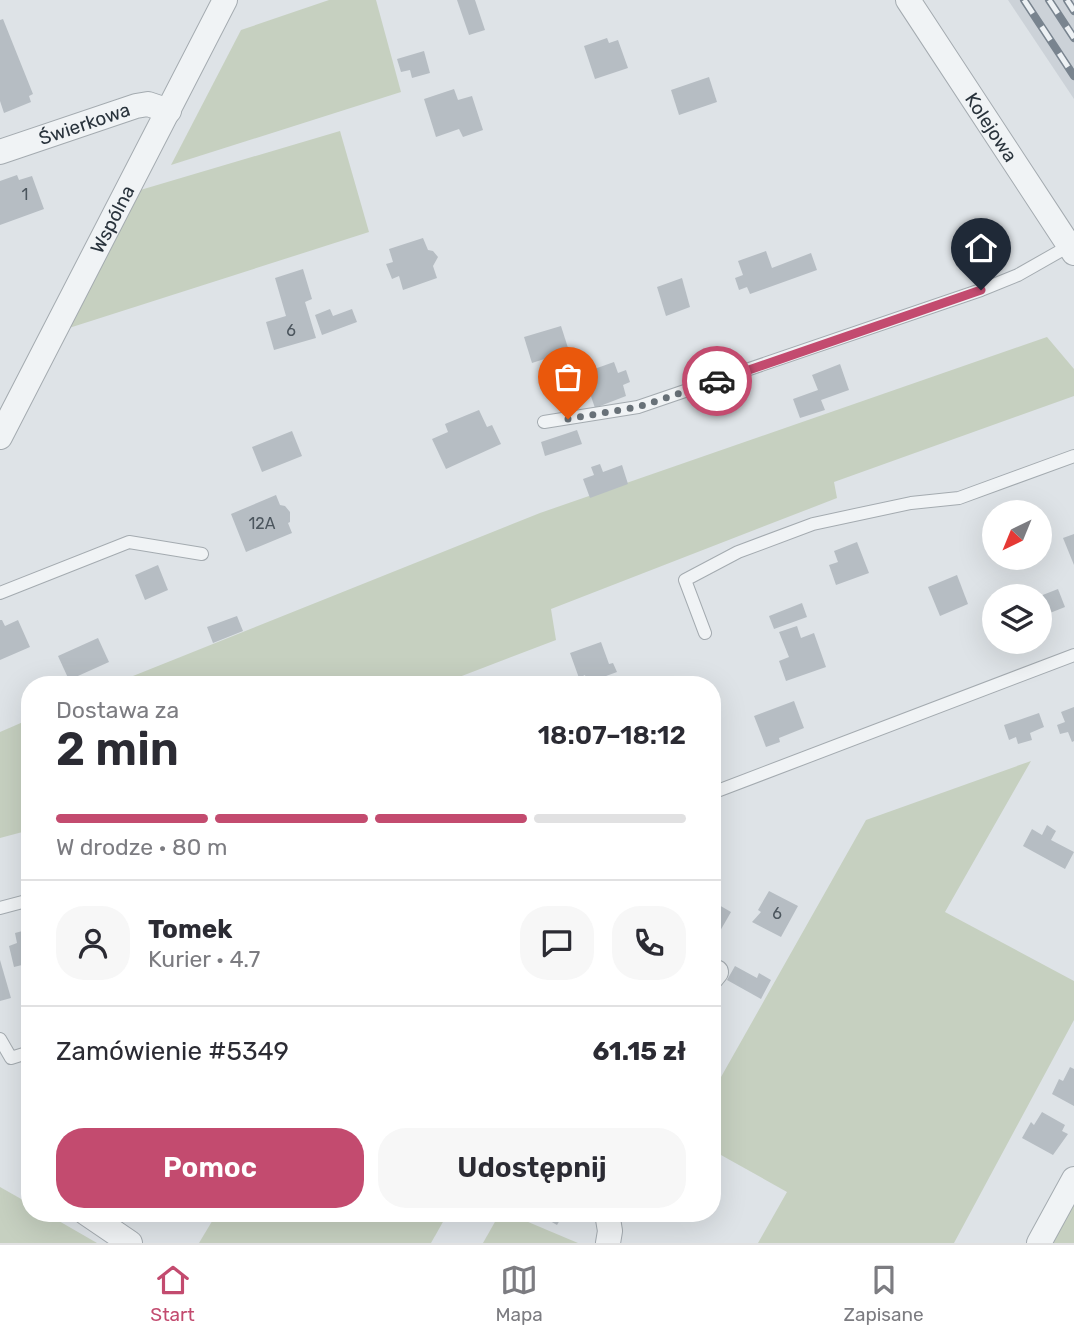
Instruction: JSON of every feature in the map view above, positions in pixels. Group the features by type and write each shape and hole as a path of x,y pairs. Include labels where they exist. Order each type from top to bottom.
{"street":[{"name":"Wspólna","path":"0,437 10,398 169,111 225,0"},
{"name":"Kolejowa","path":"908,0 1072,249"},
{"name":"Świerkowa","path":"0,152 136,106 148,104 169,111"},
{"path":"1039,1243 1074,1179"},
{"path":"99,1222 130,1243"},
{"path":"608,1243 610,1222"}],"lane":[{"path":"544,422 638,407 705,386 981,290 1072,249"},
{"path":"705,633 685,580 738,552 813,524 911,503 959,498 1074,456"},
{"path":"0,593 129,542 202,554"},
{"path":"721,790 1074,655"},
{"path":"0,908 21,902"},
{"path":"0,1039 11,1058 21,1055"}],"shaded area":[{"path":"1008,0 1074,0 1074,99"}],"green space":[{"path":"329,0 376,0 401,92 171,165 241,30"},
{"path":"340,131 369,232 69,328 137,191"},
{"path":"1047,337 1074,369 1074,396 834,482 837,498 551,609 556,640 462,676 133,676 540,513"},
{"path":"21,723 21,832 0,838 0,732"},
{"path":"1031,761 945,912 1074,981 1074,1020 954,1243 758,1243 787,1192 721,1155 721,1077 866,820"},
{"path":"0,1187 21,1199 21,1222 61,1222 97,1243 0,1243"},
{"path":"1074,1201 1074,1243 1051,1243"},
{"path":"212,1222 443,1222 431,1243 199,1243"},
{"path":"495,1222 528,1222 578,1243 483,1243"}],"building":[{"path":"457,0 475,0 485,30 469,35"},
{"path":"3,19 33,94 29,96 31,102 4,113 0,101 0,20"},
{"path":"607,38 609,43 618,40 628,68 595,79 584,46"},
{"path":"424,51 430,73 412,78 410,70 401,72 397,59"},
{"path":"709,77 717,102 679,115 671,90"},
{"path":"454,89 458,100 472,96 483,130 463,137 459,129 436,137 424,99"},
{"path":"17,175 19,180 32,176 44,209 0,225 0,181"},
{"path":"423,238 428,250 438,257 433,266 437,278 403,290 399,276 392,279 386,264 393,262 389,249"},
{"path":"766,251 772,268 811,253 817,270 750,294 747,287 739,290 735,278 743,275 738,261"},
{"path":"303,269 312,299 305,302 316,338 274,350 266,322 286,316 275,278"},
{"path":"682,278 690,307 666,316 657,287"},
{"path":"330,309 333,316 352,309 357,322 322,335 315,315"},
{"path":"561,326 569,351 532,363 524,337"},
{"path":"614,362 618,373 626,370 630,382 623,385 626,396 595,408 583,373"},
{"path":"840,364 849,390 821,400 825,410 800,418 793,399 818,390 812,375"},
{"path":"479,410 487,427 492,425 501,444 446,469 432,439 448,432 445,424"},
{"path":"577,430 582,444 545,456 541,442"},
{"path":"292,431 302,456 262,472 252,447"},
{"path":"600,464 603,472 622,465 628,484 590,498 583,479 594,475 591,467"},
{"path":"276,495 280,505 290,512 288,523 292,533 246,552 231,514"},
{"path":"1074,534 1074,565 1063,538"},
{"path":"857,542 869,573 836,585 829,565 838,562 834,551"},
{"path":"158,565 168,590 145,600 135,575"},
{"path":"957,575 968,604 940,616 928,587"},
{"path":"1058,589 1065,607 1052,612 1052,591"},
{"path":"802,603 807,617 774,629 769,616"},
{"path":"237,616 243,631 213,643 207,627"},
{"path":"0,620 5,626 18,620 30,647 0,660"},
{"path":"797,626 801,638 814,633 826,667 786,681 779,661 789,657 779,632"},
{"path":"98,638 109,662 78,676 67,676 58,656"},
{"path":"601,642 609,664 613,663 617,672 606,676 578,676 570,653"},
{"path":"794,701 804,728 779,738 780,742 766,747 754,716"},
{"path":"1074,707 1072,742 1068,732 1060,734 1057,725 1065,722 1061,712"},
{"path":"1039,713 1044,727 1030,733 1032,740 1018,744 1016,737 1009,740 1004,725"},
{"path":"1047,825 1056,831 1051,840 1074,852 1065,869 1023,846 1032,829 1042,835"},
{"path":"769,891 798,906 781,937 752,922 761,912 758,910"},
{"path":"721,906 731,912 721,929"},
{"path":"21,931 21,965 14,967 9,946 17,943 15,933"},
{"path":"0,960 11,998 0,1001"},
{"path":"735,966 757,978 759,973 771,980 761,999 727,980"},
{"path":"1070,1067 1074,1069 1074,1106 1052,1094 1059,1079 1063,1081"},
{"path":"1042,1112 1065,1125 1062,1131 1068,1134 1053,1155 1022,1138 1031,1122 1034,1125"}],"railway":[{"path":"1024,0 1074,76"},
{"path":"1049,0 1074,38"},
{"path":"1067,0 1074,11"}],"way so far":[{"path":"568,419 638,407 717,381"}],"route":[{"path":"717,381 981,290"}]}
